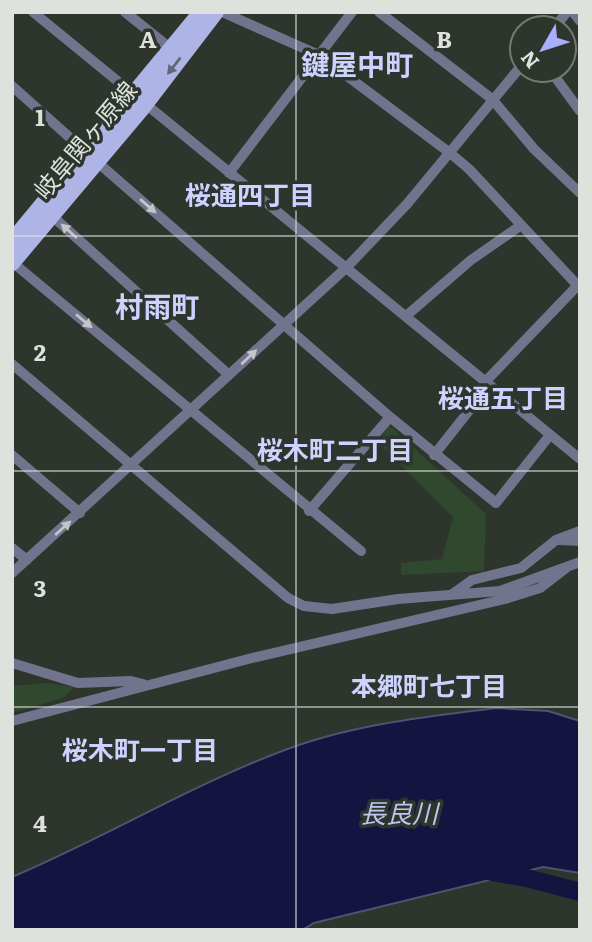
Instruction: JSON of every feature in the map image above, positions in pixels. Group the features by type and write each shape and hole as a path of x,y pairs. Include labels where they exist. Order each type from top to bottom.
{"main road":[{"name":"岐阜関ヶ原線","path":"138,100 170,48 201,12"},
{"name":"岐阜関ヶ原線","path":"12,241 91,156 216,12"},
{"name":"岐阜関ヶ原線","path":"12,262 91,156"}],"street":[{"path":"33,12 580,459"},
{"path":"125,12 170,48"},
{"path":"222,12 319,55 450,153 469,169 579,286 485,382 483,393 435,455"},
{"path":"229,173 352,12"},
{"path":"379,12 492,99 534,149 580,193"},
{"path":"573,12 580,21"},
{"path":"12,573 134,465 347,267 450,153 508,81"},
{"path":"560,84 580,111"},
{"path":"12,86 283,325 435,455 496,503 550,435"},
{"path":"50,214 229,375"},
{"path":"406,316 471,260 520,226"},
{"path":"12,262 309,511 361,551"},
{"path":"12,364 288,598 304,606 332,609 398,599 500,591 577,562"},
{"path":"309,511 390,417"},
{"path":"12,455 80,513"},
{"path":"451,595 472,580 521,568 556,540 580,531"},
{"path":"556,540 580,541"},
{"path":"12,548 27,560"},
{"path":"12,721 146,685 505,599 540,588 577,562"},
{"path":"12,676 14,665 78,683 131,681 146,685"}],"green space":[{"path":"389,425 486,514 484,571 401,575 401,563 442,559 453,517 378,442"},
{"path":"45,683 75,687 63,698 12,713 12,686"}],"water":[{"name":"長良川","path":"496,708 548,711 580,721 580,873 543,867 314,923 302,930 12,930 12,877 210,782 277,753 330,735 385,723"}],"waterway":[{"name":"長良川","path":"492,872 580,892"}],"district":[{"name":"鍵屋中町","path":"357,63"},
{"name":"桜通四丁目","path":"250,193"},
{"name":"村雨町","path":"157,305"},
{"name":"桜通五丁目","path":"503,396"},
{"name":"桜木町二丁目","path":"335,448"},
{"name":"本郷町七丁目","path":"429,684"},
{"name":"桜木町一丁目","path":"140,748"}]}
